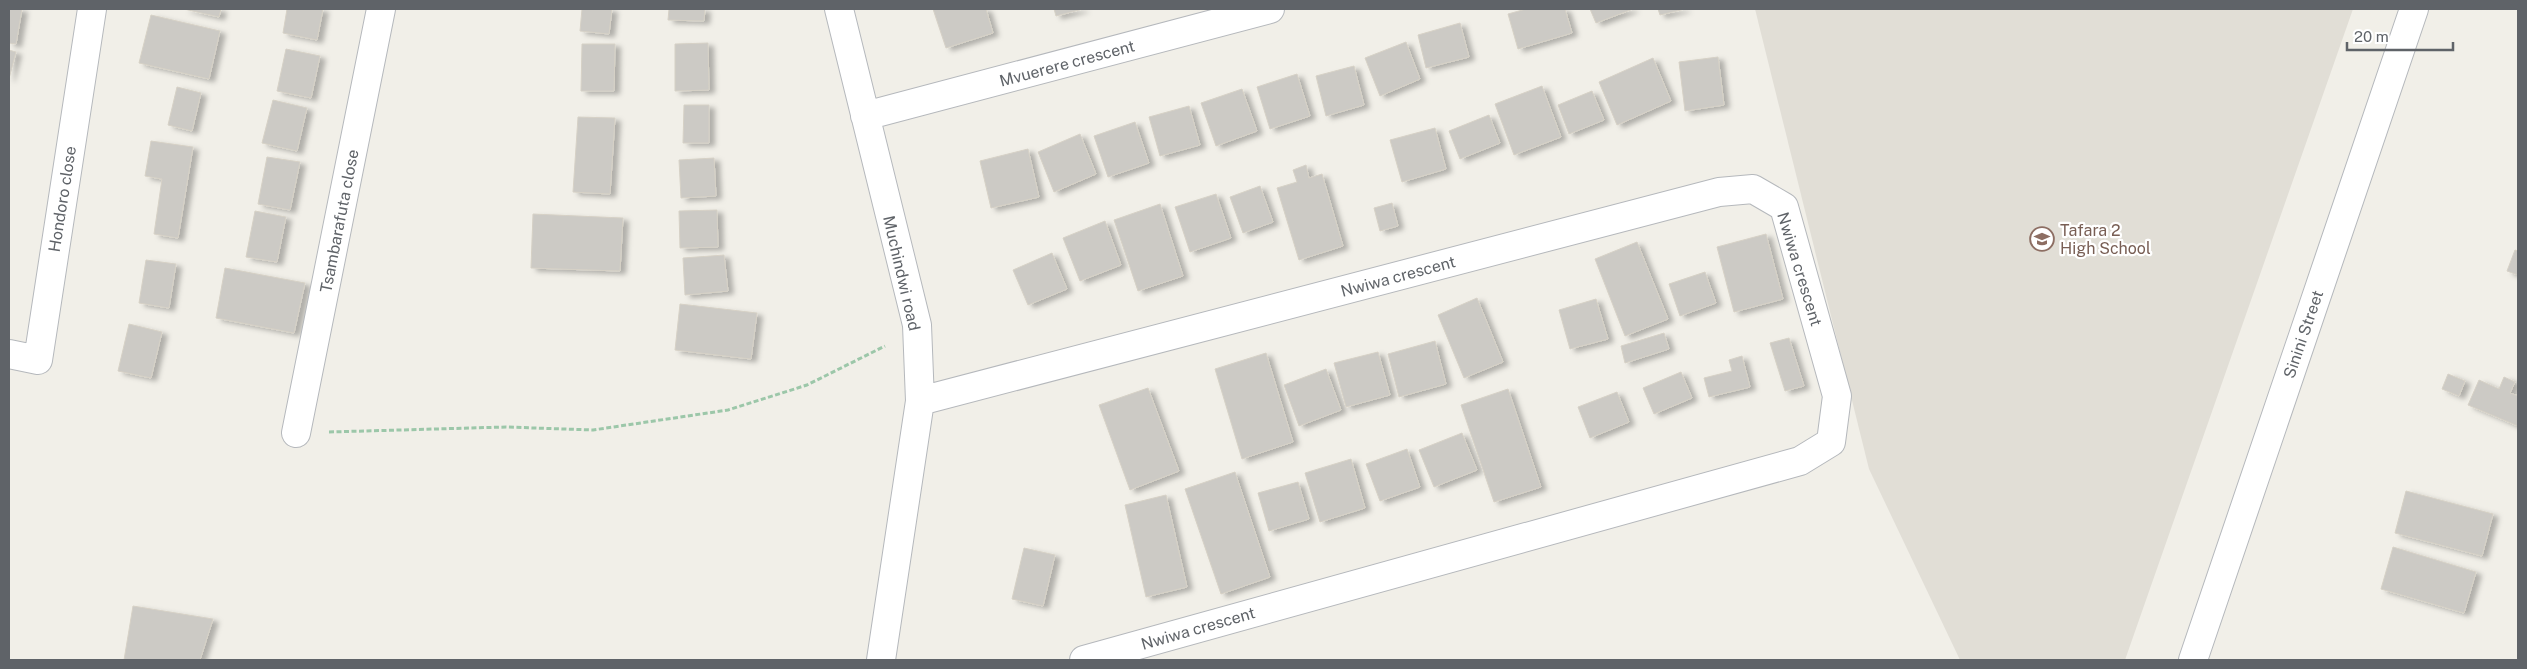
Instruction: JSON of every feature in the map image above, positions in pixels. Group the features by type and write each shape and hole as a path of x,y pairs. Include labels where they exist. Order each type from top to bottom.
{"street":[{"name":"Hondoro close","path":"9,354 38,360 92,9"},
{"name":"Tsambarafuta close","path":"296,433 381,9"},
{"name":"Muchindwi road","path":"839,9 917,325 920,401 881,660"},
{"name":"Mvuerere crescent","path":"864,116 1270,9"},
{"name":"Sinini Street","path":"2193,660 2414,9"},
{"name":"Nwiwa crescent","path":"920,401 1719,192 1753,189 1784,207 1837,396 1831,442 1800,461 1084,660"}],"path":[{"path":"296,433 506,427 592,430 728,410 808,386 883,347 917,325"}],"shaded area":[{"name":"Tafara 2 High School","path":"1755,9 2353,9 2125,660 1960,660 1869,469"}],"building":[{"path":"9,9 22,9 16,44 9,43"},
{"path":"184,9 221,9 219,17"},
{"path":"287,9 323,9 317,40 283,33"},
{"path":"582,9 612,9 609,34 580,31"},
{"path":"669,9 705,9 704,21 668,20"},
{"path":"933,9 986,9 993,33 946,48"},
{"path":"1054,9 1083,9 1056,16"},
{"path":"1526,9 1565,9 1572,33 1518,49 1508,14"},
{"path":"1590,9 1633,9 1596,23"},
{"path":"1658,9 1685,9 1660,15"},
{"path":"151,15 220,31 209,79 139,63"},
{"path":"1460,23 1469,57 1426,68 1418,35"},
{"path":"1406,42 1420,79 1380,96 1365,58"},
{"path":"708,43 709,90 675,91 675,44"},
{"path":"582,44 615,44 614,91 581,91"},
{"path":"286,49 320,56 311,98 277,91"},
{"path":"9,50 16,52 9,79"},
{"path":"1718,57 1724,105 1685,111 1679,62"},
{"path":"1653,58 1671,101 1617,125 1599,82"},
{"path":"1354,66 1364,105 1326,116 1316,76"},
{"path":"1297,74 1310,116 1270,129 1257,87"},
{"path":"1542,86 1561,137 1514,155 1495,104"},
{"path":"177,87 201,93 192,131 168,125"},
{"path":"1242,89 1257,131 1216,146 1201,103"},
{"path":"1592,91 1604,120 1569,134 1558,105"},
{"path":"273,100 307,108 297,151 262,143"},
{"path":"684,105 709,105 709,143 683,143"},
{"path":"1189,106 1200,145 1160,156 1149,117"},
{"path":"1489,115 1500,143 1460,159 1449,131"},
{"path":"578,117 615,118 610,194 573,192"},
{"path":"1135,122 1149,163 1108,177 1094,136"},
{"path":"1435,128 1446,169 1402,182 1390,140"},
{"path":"1080,134 1096,174 1054,192 1038,152"},
{"path":"151,141 193,147 178,238 154,234 162,179 145,176"},
{"path":"1028,149 1039,197 991,208 980,161"},
{"path":"267,157 300,162 290,210 258,204"},
{"path":"714,158 716,196 681,198 679,160"},
{"path":"1306,165 1309,178 1322,174 1343,246 1299,260 1277,188 1297,182 1293,170"},
{"path":"1260,186 1273,222 1243,233 1230,197"},
{"path":"1216,194 1231,238 1190,252 1175,207"},
{"path":"1392,203 1398,226 1380,231 1374,208"},
{"path":"1160,204 1183,276 1138,291 1114,220"},
{"path":"717,210 718,247 680,248 679,211"},
{"path":"255,211 286,217 277,262 246,257"},
{"path":"533,214 623,218 620,271 531,268"},
{"path":"1105,221 1121,265 1080,281 1063,238"},
{"path":"1766,234 1783,299 1734,312 1717,247"},
{"path":"1637,242 1668,319 1625,336 1595,259"},
{"path":"2515,250 2518,251 2518,275 2507,271"},
{"path":"1052,253 1067,289 1028,305 1013,270"},
{"path":"724,255 728,291 685,295 683,258"},
{"path":"146,260 176,264 169,308 139,303"},
{"path":"225,268 305,283 294,333 216,318"},
{"path":"1705,272 1716,303 1680,316 1669,284"},
{"path":"1477,298 1503,362 1464,378 1438,315"},
{"path":"1596,299 1608,339 1570,349 1559,310"},
{"path":"680,304 757,313 751,359 675,350"},
{"path":"129,324 162,332 151,378 118,371"},
{"path":"1664,333 1669,349 1625,363 1621,346"},
{"path":"1789,338 1804,386 1785,391 1770,343"},
{"path":"1435,341 1446,384 1399,397 1388,354"},
{"path":"1378,352 1390,395 1346,407 1334,363"},
{"path":"1266,353 1293,442 1242,459 1215,369"},
{"path":"1742,356 1750,387 1709,397 1704,378 1732,371 1729,360"},
{"path":"1326,369 1341,410 1299,426 1284,385"},
{"path":"1681,372 1692,398 1654,414 1643,388"},
{"path":"2448,374 2465,381 2459,396 2442,389"},
{"path":"2504,377 2515,382 2510,393 2518,396 2518,426 2468,405 2479,380 2499,389"},
{"path":"1148,388 1179,471 1130,490 1099,405"},
{"path":"1508,389 1541,487 1494,502 1461,405"},
{"path":"1617,392 1629,422 1590,438 1578,407"},
{"path":"1462,433 1477,470 1434,487 1419,450"},
{"path":"1407,449 1420,487 1380,501 1366,464"},
{"path":"1351,459 1365,508 1320,522 1305,473"},
{"path":"1235,472 1270,577 1221,594 1185,489"},
{"path":"1298,482 1309,519 1269,531 1258,493"},
{"path":"2406,491 2493,514 2482,556 2395,533"},
{"path":"1166,495 1187,587 1146,597 1125,505"},
{"path":"2393,547 2476,572 2464,613 2381,589"},
{"path":"1024,548 1055,555 1043,606 1012,599"},
{"path":"133,606 213,619 200,660 124,660"}],"place":[{"name":"Tafara 2 High School","path":"2042,239"}]}
